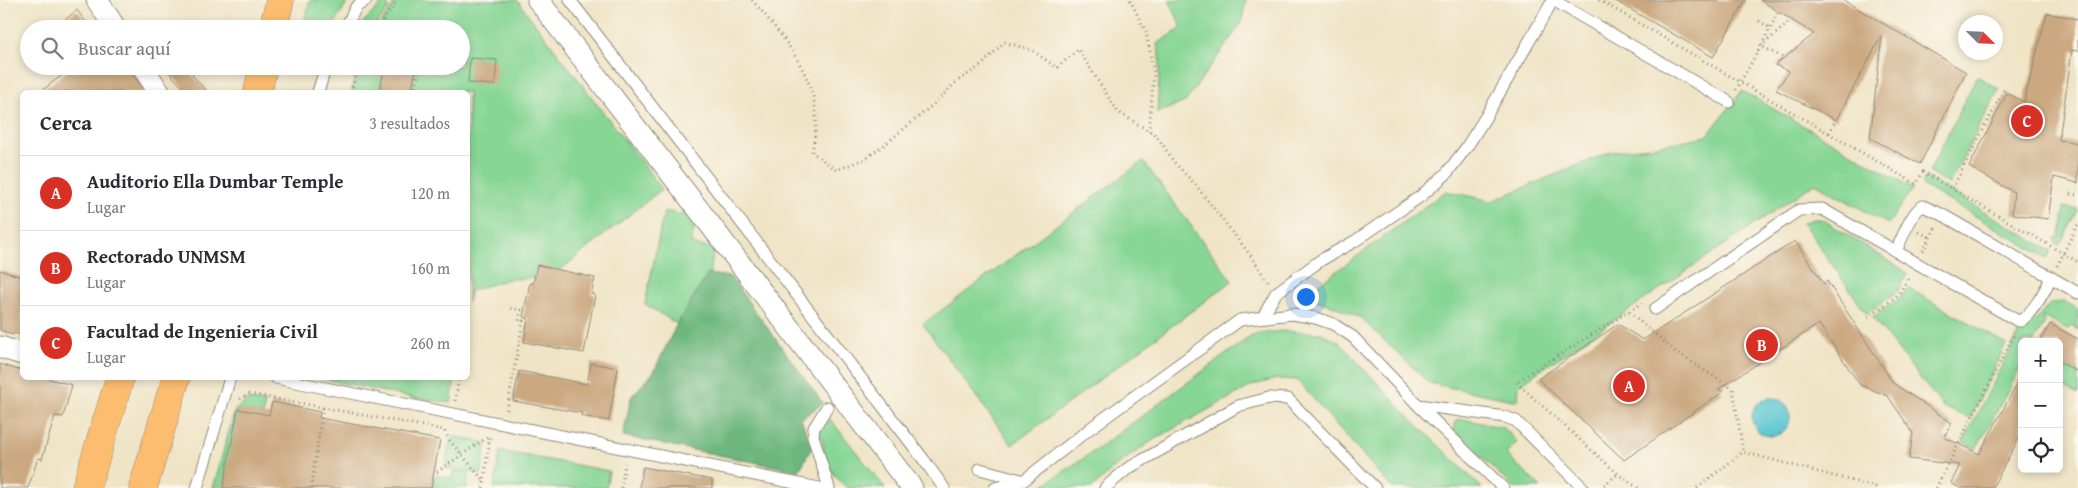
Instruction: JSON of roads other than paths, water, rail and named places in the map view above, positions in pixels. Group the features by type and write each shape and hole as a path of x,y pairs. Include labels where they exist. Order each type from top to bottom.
{"main road":[{"path":"275,20 280,0"},
{"path":"86,488 115,380"},
{"path":"143,488 175,380"}],"street":[{"path":"96,0 110,20"},
{"path":"538,0 912,488"},
{"path":"148,75 158,90"},
{"path":"0,347 20,353"}],"lane":[{"path":"350,20 356,7 366,0"},
{"path":"570,0 944,488"},
{"path":"1263,316 1276,293 1321,260 1356,241 1421,196 1446,174 1471,141 1553,0 1729,102"},
{"path":"319,90 323,75"},
{"path":"1896,252 1914,216 1919,208 1923,206 1941,214 2078,293"},
{"path":"1655,309 1798,210 1822,209 2021,322 2043,296 2052,277"},
{"path":"995,488 1023,480 1100,421 1240,320 1292,314 1316,318 1333,324 1353,337 1418,405 1503,488"},
{"path":"197,488 229,380"},
{"path":"285,380 819,488"},
{"path":"1105,488 1127,469 1238,406 1269,398 1288,399 1375,488"},
{"path":"1418,405 1505,417 1516,422 1582,488"},
{"path":"827,407 814,428 813,436 829,488"},
{"path":"980,469 1023,480"}],"water":[{"path":"1771,398 1785,403 1790,417 1785,431 1771,436 1757,431 1752,417 1757,403"}],"place":[{"name":"Facultad de Ingenieria Civil","path":"2027,121"},
{"name":"Rectorado UNMSM","path":"1762,345"},
{"name":"Auditorio Ella Dumbar Temple","path":"1629,386"}]}
